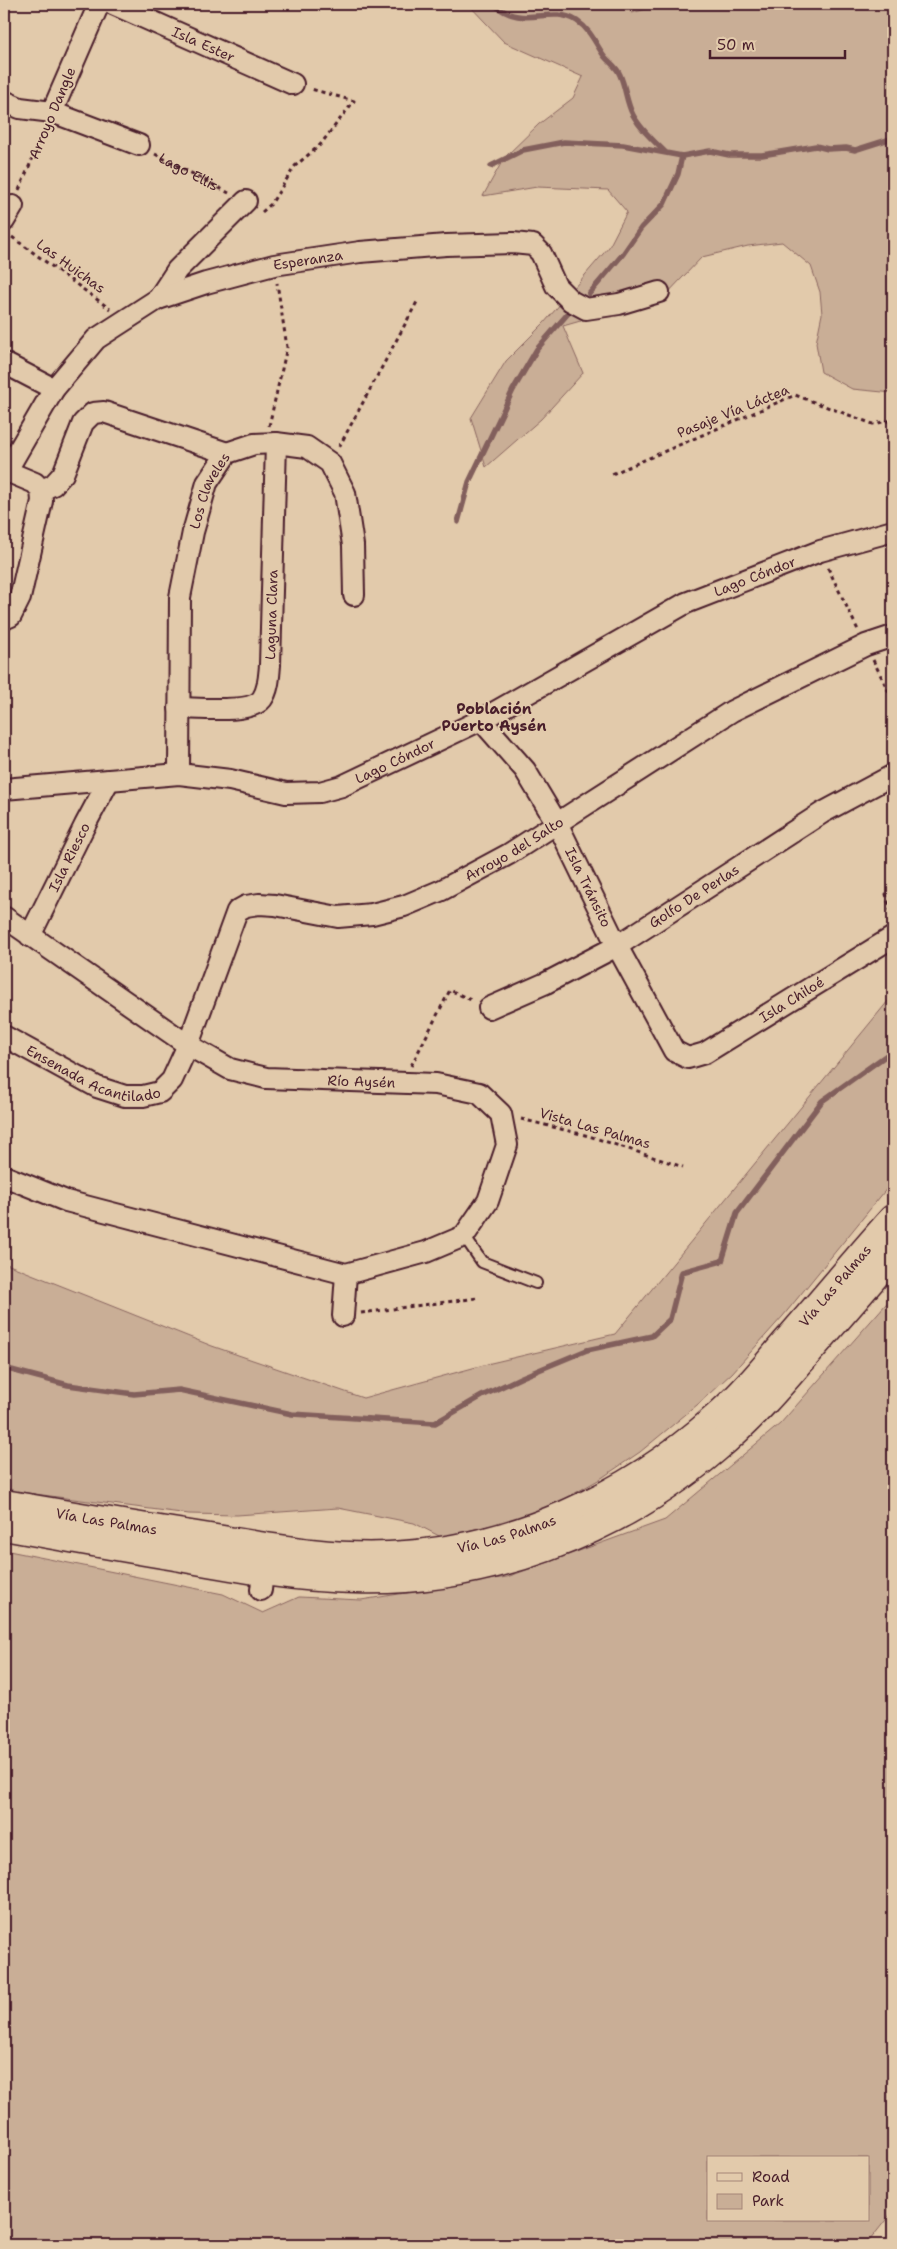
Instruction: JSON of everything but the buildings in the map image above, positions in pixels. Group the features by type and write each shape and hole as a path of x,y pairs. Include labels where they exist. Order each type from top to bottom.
{"highway":[{"name":"Vía Las Palmas","path":"4,1504 242,1544 352,1556 424,1554 458,1548 528,1530 594,1501 666,1458 719,1416 753,1380 893,1218"},
{"name":"Vía Las Palmas","path":"4,1526 262,1581 356,1580 430,1576 502,1561 545,1548 602,1524 662,1489 708,1455 759,1409 893,1254"}],"street":[{"name":"Arroyo Dangle","path":"52,112 99,4"},
{"name":"Isla Ester","path":"113,4 293,84"},
{"path":"4,101 20,108 52,112 139,145"},
{"path":"158,299 177,270 251,209"},
{"name":"Esperanza","path":"5,470 54,390 96,339 158,299 206,282 274,265 360,252 446,245 513,243 533,245 541,253 556,286 571,301 586,309 619,304 659,292"},
{"path":"4,363 54,390"},
{"path":"41,490 53,484 63,474 83,422 93,413 104,412 227,453"},
{"name":"Los Claveles","path":"179,774 180,597 193,532 207,483 227,453 254,444 271,443 307,447 330,464 345,493 353,545 354,595"},
{"name":"Laguna Clara","path":"179,708 248,708 262,700 267,687 270,665 271,443"},
{"path":"4,619 10,616 20,598 42,501 41,490 35,483 5,470"},
{"name":"Lago Cóndor","path":"4,789 179,774 230,780 286,793 320,792 342,786 481,720 686,603 820,552 893,531"},
{"name":"Arroyo del Salto","path":"188,1045 237,911 246,906 259,904 275,905 338,917 372,914 404,906 467,877 558,824 732,711 866,645 893,636"},
{"name":"Isla Tránsito","path":"481,720 524,770 558,824 617,946 674,1051 688,1058"},
{"name":"Golfo De Perlas","path":"488,1008 546,983 617,946 822,813 893,775"},
{"name":"Isla Riesco","path":"30,936 84,825 109,780"},
{"name":"Río Aysén","path":"4,916 188,1045 230,1069 266,1078 436,1084 479,1093 501,1114"},
{"name":"Isla Chiloé","path":"688,1058 705,1053 893,938"},
{"name":"Ensenada Acantilado","path":"4,1036 98,1087 125,1096 143,1096 160,1092 172,1080 188,1045"},
{"path":"4,1176 66,1201 346,1274 426,1252 464,1236 488,1201 507,1145 501,1114"},
{"path":"343,1316 346,1274"}],"lane":[{"path":"464,1236 482,1262 536,1283"}],"path":[{"path":"251,209 271,204 295,166 320,145 354,102 293,84"},
{"name":"Arroyo Dangle","path":"8,213 52,112"},
{"name":"Lago Ellis","path":"139,145 251,209"},
{"name":"Las Huichas","path":"4,231 124,320"},
{"path":"271,443 287,346 274,265"},
{"path":"330,464 417,302"},
{"name":"Pasaje Vía Láctea","path":"612,474 795,395 873,424 893,420"},
{"path":"820,552 893,700"},
{"path":"893,887 886,894 893,920"},
{"path":"402,1082 450,990 488,1008"},
{"name":"Vista Las Palmas","path":"501,1114 589,1136 683,1166"},
{"path":"343,1316 477,1298"}],"green space":[{"path":"468,4 627,4 632,13 664,4 893,4 893,393 852,389 821,372 816,343 822,314 820,292 811,266 782,242 748,246 702,257 664,297 563,326 583,373 541,419 486,467 471,418 506,361 544,323 609,247 627,212 608,190 537,187 483,196 504,158 539,124 573,98 583,77 504,42"},
{"path":"893,995 893,1181 783,1316 732,1373 640,1452 600,1479 563,1500 519,1519 441,1537 414,1523 338,1508 237,1515 189,1514 4,1490 4,1263 212,1346 363,1398 491,1363 615,1334"},
{"path":"893,1296 893,2211 866,2245 4,2245 4,1550 223,1594 263,1613 299,1597 361,1600 507,1577 665,1520 780,1424"}],"waterway":[{"path":"494,4 515,16 567,16 582,25 590,33 605,57 619,72 629,105 636,120 665,152"},
{"path":"491,166 523,150 564,142 623,145 682,156 710,151 729,155 762,155 816,146 828,149 846,148 855,150 893,138"},
{"path":"589,294 623,254 641,228 664,204 678,174 682,156"},
{"path":"458,522 469,482 513,390 537,349 571,310"},
{"path":"4,1368 68,1385 134,1394 179,1390 292,1414 435,1423 482,1396 587,1350 652,1336 670,1319 682,1272 722,1261 737,1213 822,1101 891,1052 893,1047"}],"district":[{"name":"Población Puerto Aysén","path":"494,718"}]}
